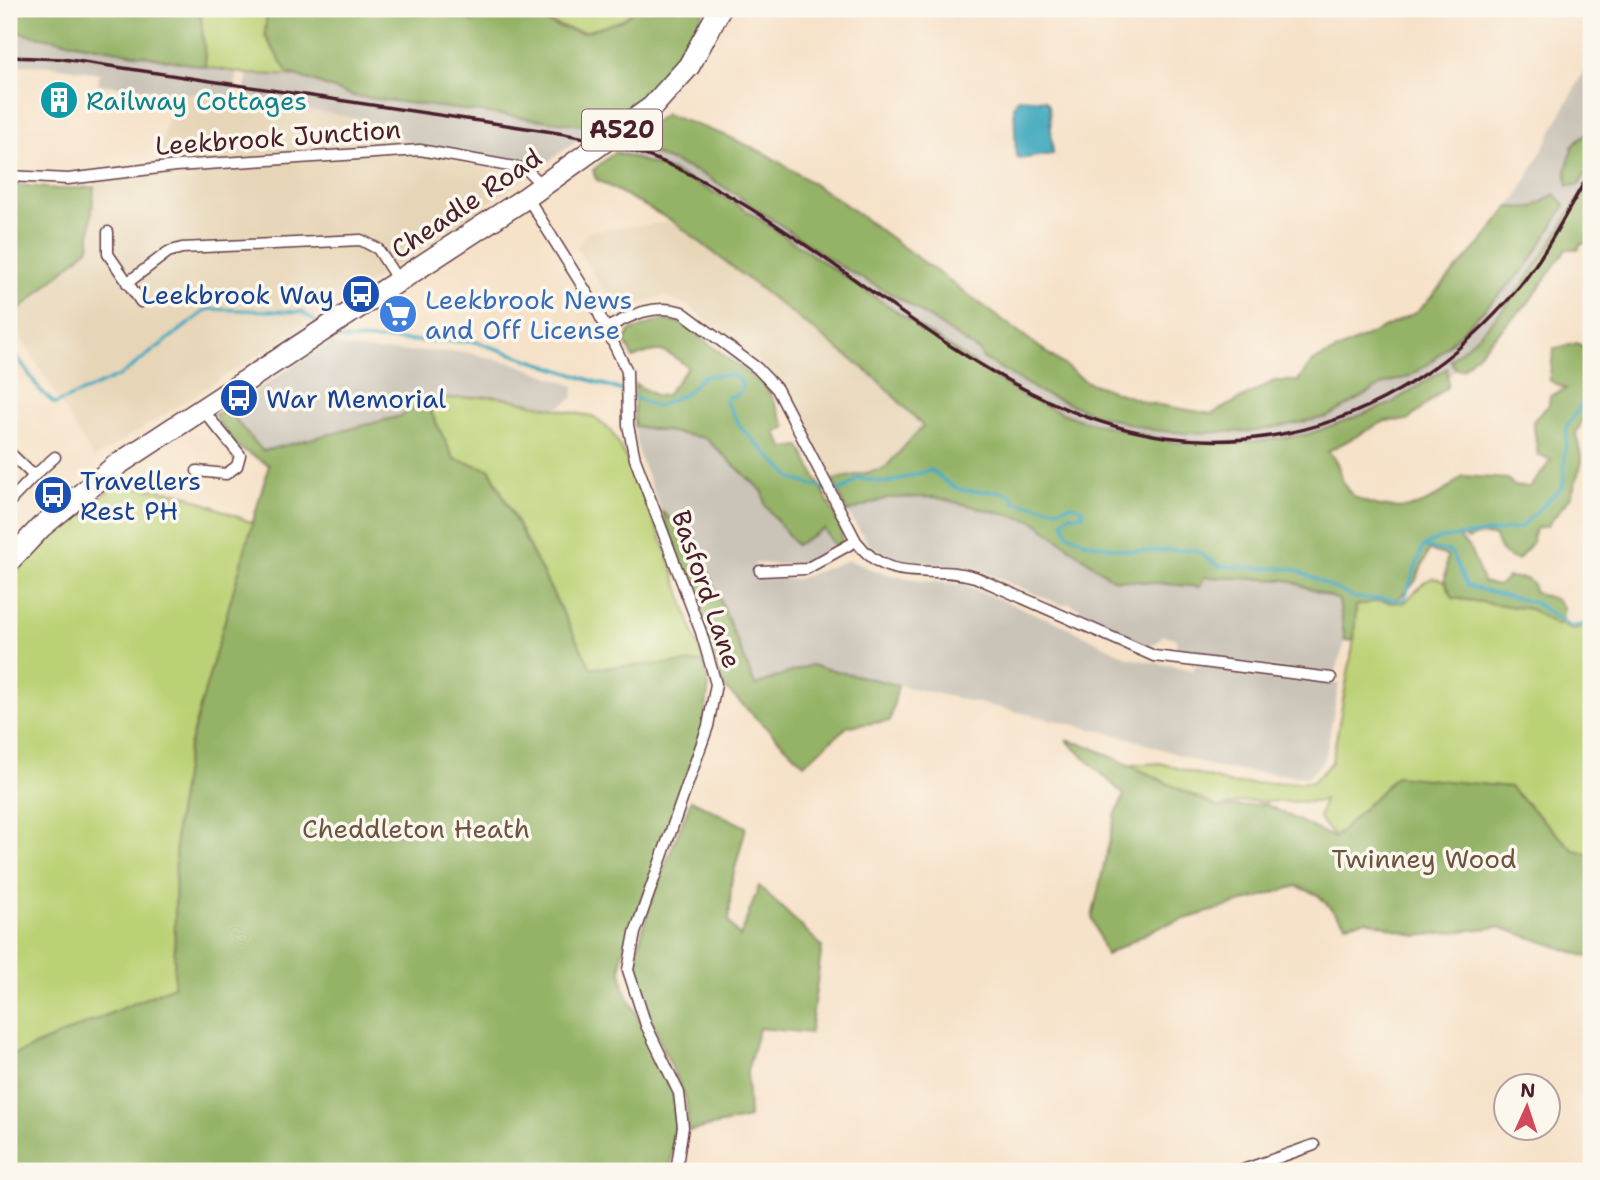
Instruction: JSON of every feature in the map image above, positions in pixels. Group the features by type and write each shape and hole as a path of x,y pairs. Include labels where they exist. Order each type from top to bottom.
{"highway":[{"name":"Cheadle Road","path":"9,561 80,492 535,191 652,107 672,88 702,47 720,9"}],"street":[{"name":"Leekbrook Junction","path":"9,176 68,178 176,166 420,150 526,169 535,191"},
{"name":"Basford Lane","path":"535,191 607,328 630,382 628,425 635,459 701,632 716,684 708,726 635,933 628,970 646,1025 679,1093 683,1127 676,1171"},
{"path":"108,232 108,254 141,302"},
{"path":"127,283 168,252 182,248 361,240 378,249 399,282"},
{"path":"607,328 627,317 660,308 682,312 769,379 825,477 836,505 856,541 866,555 886,568 899,572 956,572 975,578 1154,656 1331,678"},
{"path":"197,471 226,474 237,466 240,455 202,410"},
{"path":"9,452 34,476"},
{"path":"9,502 55,457"},
{"path":"760,570 806,569 856,541"},
{"path":"1240,1171 1314,1145"}],"shaded area":[{"path":"9,31 237,72 234,98 98,84 99,73 53,66 9,65"},
{"path":"1591,57 1591,210 1574,238 1529,302 1462,369 1456,369 1448,378 1448,386 1312,458 923,426 853,360 674,222 593,176 593,170 665,114 727,136 766,154 859,214 1087,382 1147,403 1212,415 1243,414 1417,312 1483,241 1519,194"},
{"path":"248,74 383,80 604,115 597,127 539,168 420,147 367,120 243,99"},
{"path":"173,89 367,120 430,152 524,179 328,311 94,459 10,319 89,248 96,170 158,164"},
{"path":"674,222 877,379 923,426 884,469 833,480 781,381 690,307 664,296 618,311 576,247 589,231"},
{"path":"330,342 350,348 377,351 465,352 516,364 574,386 573,398 559,407 542,407 496,396 425,400 401,416 263,451 247,432 238,428 229,408"},
{"path":"634,426 705,438 763,493 765,505 777,518 824,529 834,545 815,558 789,565 755,563 755,578 797,579 849,560 877,572 921,581 962,584 1063,625 1129,658 1194,670 1195,665 1215,666 1339,684 1325,758 1309,777 1217,768 1123,736 811,665 755,685 694,537 662,512 639,455"},
{"path":"933,497 1034,521 1112,579 1200,587 1203,577 1287,580 1339,600 1345,641 1335,675 1189,658 1177,650 1176,638 1163,635 1155,644 1147,646 1089,617 1086,612 1069,603 1062,605 972,567 896,560 869,544 847,512 887,498"}],"green space":[{"path":"9,9 200,9 206,67 9,31"},
{"path":"200,9 267,9 265,36 287,72 299,76 248,74 206,67"},
{"path":"267,9 454,9 473,22 473,9 522,9 555,26 582,33 623,20 635,9 704,9 696,32 642,96 597,127 353,96 287,72 265,35"},
{"path":"522,9 635,9 607,27 580,31 551,23"},
{"path":"665,114 727,136 766,154 839,200 1087,382 1147,403 1212,414 1274,381 1298,381 1312,362 1417,312 1483,241 1509,207 1532,208 1555,194 1565,205 1526,268 1431,362 1408,377 1386,383 1327,417 1256,431 1186,433 1153,430 1097,415 1042,393 983,358 980,352 904,301 838,265 737,195 700,173 627,143"},
{"path":"1591,130 1591,165 1579,185 1568,186 1566,171 1573,145"},
{"path":"615,152 669,170 732,201 1024,397 1077,419 1177,443 1261,441 1309,434 1388,405 1447,368 1448,386 1408,420 1385,421 1328,451 1336,461 1350,493 1380,506 1406,508 1425,503 1463,476 1508,479 1514,486 1530,487 1552,460 1538,455 1533,421 1549,405 1550,396 1566,389 1549,380 1554,349 1577,343 1591,350 1591,404 1576,433 1582,462 1571,496 1547,526 1537,528 1532,536 1533,542 1518,560 1502,552 1495,536 1478,535 1469,539 1456,535 1470,548 1483,582 1498,586 1508,577 1526,579 1533,584 1534,592 1555,599 1563,607 1563,618 1558,626 1530,609 1453,598 1445,581 1447,556 1429,550 1415,582 1394,603 1377,601 1356,606 1354,640 1345,641 1339,600 1287,580 1204,577 1200,587 1112,579 1034,521 933,497 887,498 847,512 833,480 884,469 923,426 877,379 674,222 596,179 593,170"},
{"path":"1591,178 1591,244 1580,244 1579,249 1566,249 1529,302 1462,369 1456,369 1450,360 1474,340 1513,298 1545,253"},
{"path":"9,184 58,189 94,187 89,248 9,319"},
{"path":"662,320 683,324 767,388 786,427 776,433 784,448 800,446 841,527 842,544 834,545 824,529 796,545 765,505 763,492 705,438 634,426 635,384 657,396 666,395 688,367 662,351 633,358 625,342 630,331"},
{"path":"496,396 594,417 611,431 634,472 667,553 703,662 591,669 490,469 454,459 425,400"},
{"name":"Cheddleton Heath","path":"425,400 454,459 489,469 591,668 703,662 709,686 703,730 622,954 624,988 673,1094 676,1124 670,1171 9,1171 9,1057 174,986 176,826 188,750 269,465 236,446 214,415 229,408 240,426 263,451 401,416"},
{"path":"119,485 180,493 253,523 188,750 174,986 9,1057 9,579 73,514"},
{"path":"662,512 694,537 755,685 811,665 898,685 890,721 848,726 804,764 724,687"},
{"path":"1432,578 1445,581 1453,598 1530,609 1571,630 1591,628 1591,854 1573,850 1510,787 1396,777 1335,838 1319,819 1324,799 1318,802 1243,801 1219,808 1130,765 1160,763 1232,784 1313,782 1332,762 1354,640 1356,606 1377,601 1404,603"},
{"name":"Twinney Wood","path":"1066,740 1089,746 1219,808 1265,804 1334,838 1396,776 1510,787 1573,850 1591,854 1591,958 1499,927 1416,936 1367,920 1346,924 1318,895 1297,886 1158,927 1106,955 1092,918 1115,816 1124,795"},
{"path":"691,800 746,827 731,884 729,922 740,937 759,886 822,946 810,1033 759,1028 747,1071 749,1118 689,1131 686,1099 636,988 636,967 639,944 654,894"}],"water":[{"path":"1019,98 1045,100 1049,105 1053,154 1019,159 1016,155 1014,105"}],"waterway":[{"path":"9,345 40,390 55,404 121,375 208,309 302,312 318,323"},
{"path":"333,334 340,339 476,342 623,391"},
{"path":"630,395 656,407 685,394 703,376 731,375 741,381 742,389 737,395 727,397 726,402 742,429 793,479 826,489"},
{"path":"833,490 843,490 859,478 886,483 931,470 958,489 1006,493 1012,496 1015,502 1056,509 1072,505 1082,509 1084,515 1069,515 1063,522 1068,534 1085,542 1129,551 1195,550 1219,566 1294,569 1355,598 1404,600 1423,547 1437,539 1520,528 1563,486 1567,426 1591,391"},
{"path":"1425,547 1451,552 1467,586 1535,603 1570,627 1584,625 1591,617"}],"railway":[{"path":"9,57 63,59 546,131 630,150 677,168 751,209 965,355 1039,397 1116,426 1198,440 1287,433 1321,425 1385,398 1415,380 1471,338 1519,287 1548,245 1591,171"}],"place":[{"name":"Railway Cottages","path":"59,100"},
{"name":"Leekbrook Way","path":"361,294"},
{"name":"Leekbrook News and Off License","path":"398,314"},
{"name":"War Memorial","path":"239,398"},
{"name":"Travellers Rest PH","path":"53,495"}]}
